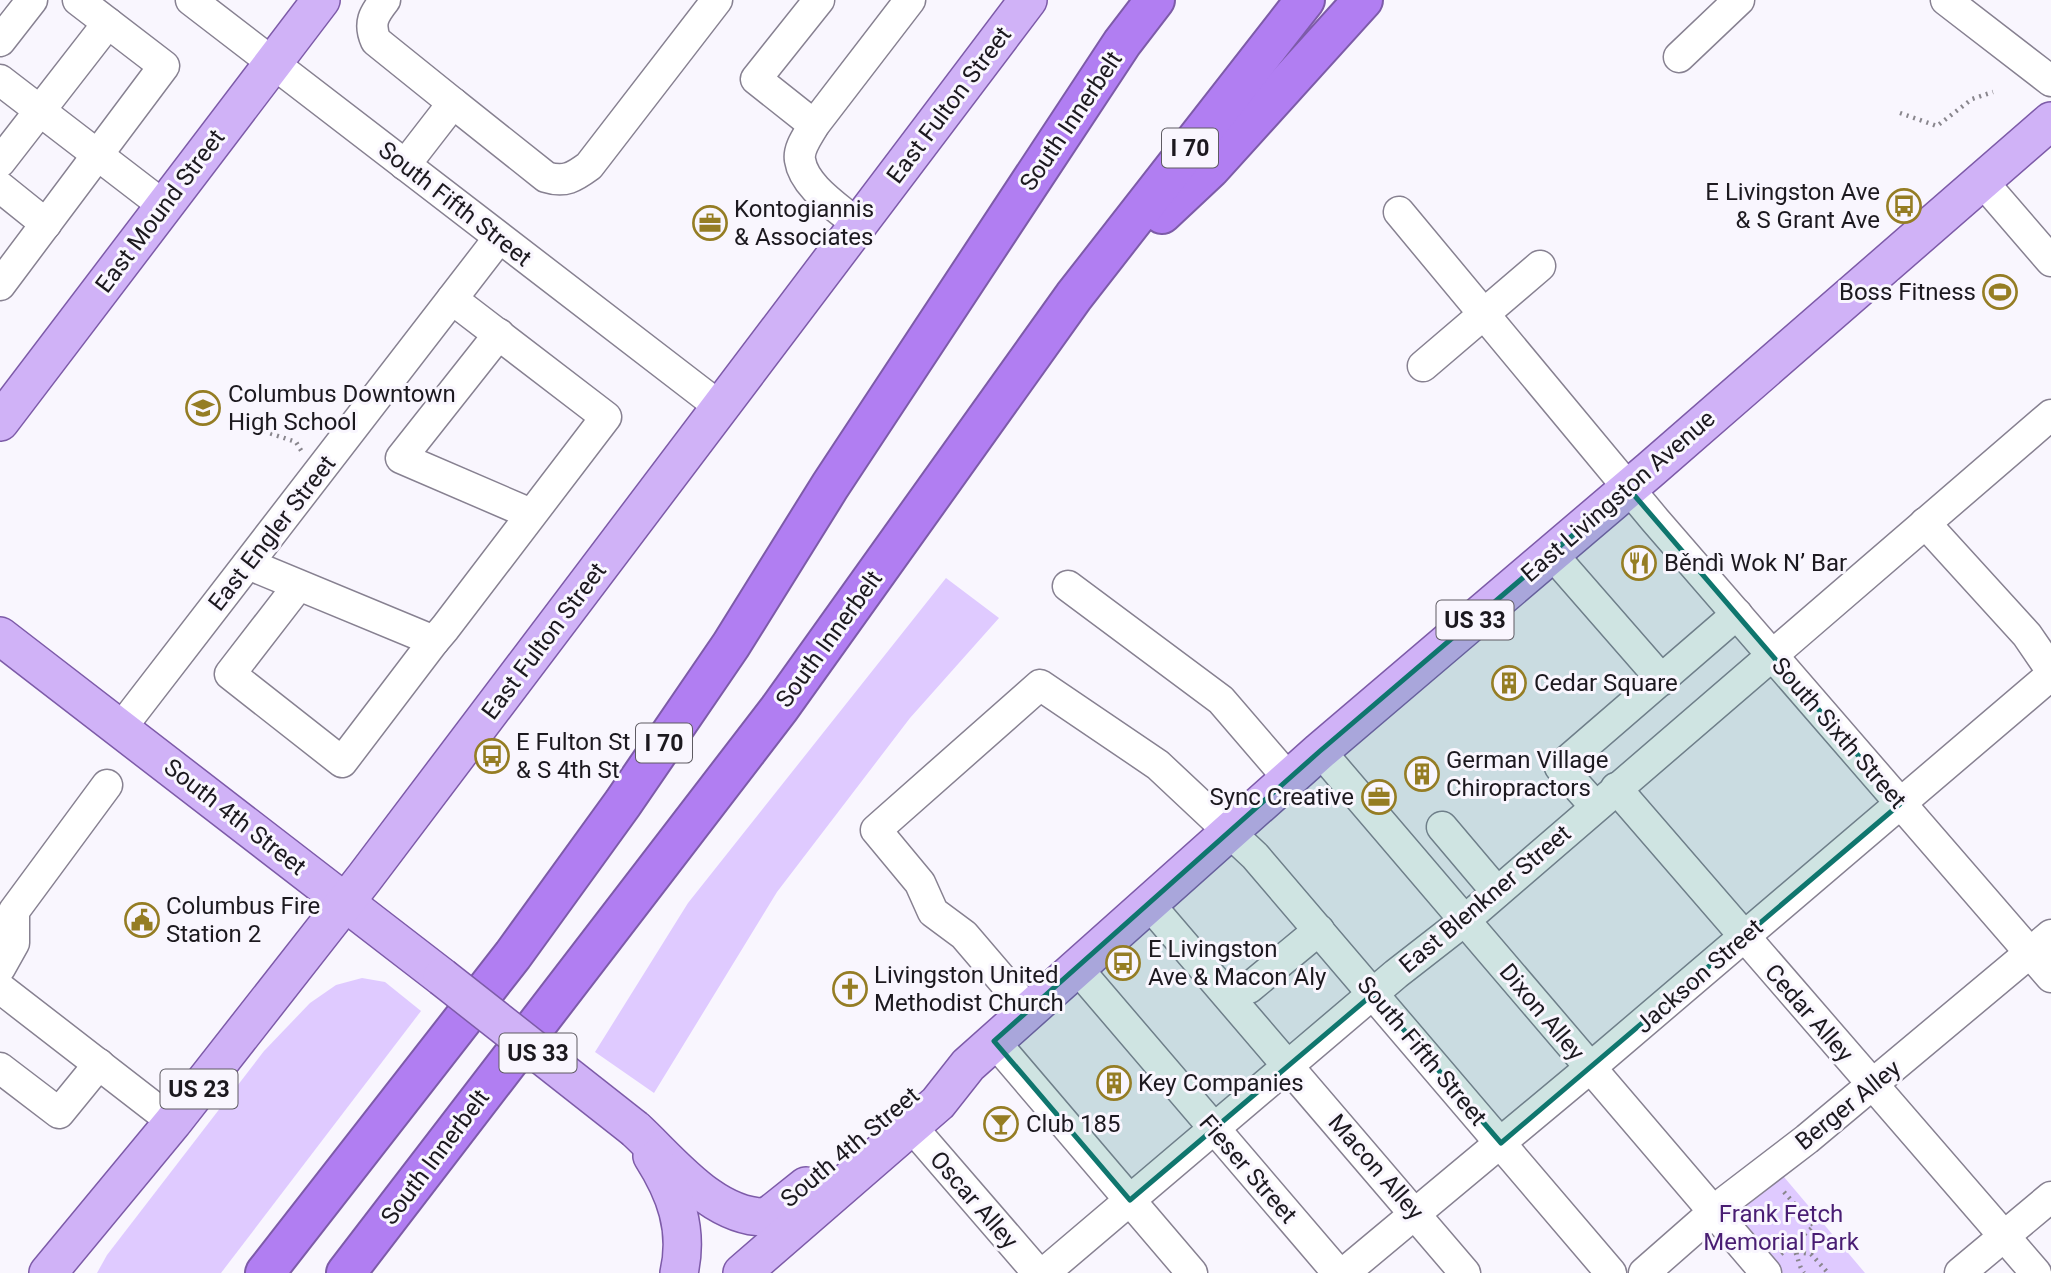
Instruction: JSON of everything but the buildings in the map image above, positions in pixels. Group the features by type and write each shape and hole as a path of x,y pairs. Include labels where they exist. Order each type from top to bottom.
{"highway":[{"name":"South Innerbelt","path":"265,1273 513,955 623,803 731,645 961,285 1122,43 1155,0"},
{"name":"South Innerbelt","path":"346,1273 779,709 1074,296 1306,0"},
{"path":"1074,296 1210,169 1363,0"}],"main road":[{"name":"East Mound Street","path":"0,422 321,0"},
{"name":"East Fulton Street","path":"48,1273 173,1122 345,902 1028,0"},
{"name":"East Livingston Avenue","path":"751,1269 938,1103 981,1053 1320,751 1552,554 2051,121"},
{"name":"South 4th Street","path":"0,636 635,1129 706,1194 738,1212 767,1217 922,1086 981,1053"},
{"name":"South 4th Street","path":"635,1129 674,1196 683,1226 683,1257 679,1273"}],"street":[{"path":"0,41 32,0"},
{"path":"0,285 164,66 78,0"},
{"name":"South Fifth Street","path":"191,0 720,407"},
{"path":"385,0 373,16 371,30 376,41 547,177 557,181 572,178 589,166 717,0"},
{"path":"814,125 756,79 819,0"},
{"path":"858,225 811,183 800,160 802,147 814,125 910,0"},
{"path":"1679,57 1739,0"},
{"path":"1946,0 2051,81"},
{"path":"0,162 108,23"},
{"path":"0,80 164,206"},
{"path":"405,165 453,103"},
{"path":"1982,181 2051,261"},
{"path":"0,187 46,224"},
{"name":"South Sixth Street","path":"1399,212 1628,488 1900,804 2041,944 2051,977"},
{"name":"East Engler Street","path":"121,728 499,238"},
{"path":"1423,366 1540,266"},
{"path":"298,586 230,674 342,762 606,417 452,299"},
{"path":"499,334 401,458 531,514"},
{"name":"East Blenkner Street","path":"1044,1273 1497,892 1770,653 2051,415"},
{"path":"1925,523 2027,635 2051,670"},
{"path":"1552,554 1662,680 1737,614"},
{"path":"248,564 434,641"},
{"path":"1068,586 1222,700 1289,779"},
{"name":"Jackson Street","path":"1344,1273 2051,676"},
{"name":"Cedar Alley","path":"1662,680 1560,767 1606,797 1743,937 2036,1273"},
{"name":"South Fifth Street","path":"1029,1011 964,934 933,912 920,883 876,830 1040,685 1158,765 1231,831 1319,930 1611,1273"},
{"name":"Dixon Alley","path":"1320,751 1766,1273"},
{"path":"0,968 14,943 13,911 107,785"},
{"path":"1442,827 1497,892"},
{"name":"Macon Alley","path":"1149,904 1465,1273"},
{"path":"1249,988 1319,930"},
{"name":"Berger Alley","path":"1644,1273 1713,1212 1873,1086 2041,944"},
{"name":"Fieser Street","path":"1077,968 1338,1273"},
{"path":"0,988 173,1122"},
{"path":"981,1053 1130,1200 1192,1273"},
{"path":"0,1068 59,1113 99,1064"},
{"name":"Oscar Alley","path":"911,1126 1038,1273"},
{"path":"1960,1273 2051,1197"}],"path":[{"path":"1900,113 1937,126 1972,99 1993,92"},
{"path":"257,429 296,442 306,458"},
{"path":"1774,1200 1784,1191 1814,1226 1791,1246"},
{"path":"1797,1252 1811,1254 1828,1273"}],"highlighted area":[{"path":"1628,488 1900,804 1501,1143 1373,994 1130,1200 994,1041 1320,751"}],"green space":[{"path":"946,578 999,618 910,718 777,892 654,1093 595,1052 688,903"},
{"path":"362,978 385,982 421,1011 221,1273 97,1273 107,1255 264,1051 310,1003 336,985"},
{"name":"Frank Fetch Memorial Park","path":"1779,1171 1865,1273 1775,1273 1726,1215"}],"place":[{"name":"E Livingston Ave & S Grant Ave","path":"1904,206"},
{"name":"Kontogiannis & Associates","path":"710,223"},
{"name":"Boss Fitness","path":"2000,292"},
{"name":"Columbus Downtown High School","path":"203,408"},
{"name":"Běndì Wok N’ Bar","path":"1639,563"},
{"name":"Cedar Square","path":"1509,683"},
{"name":"E Fulton St & S 4th St","path":"492,756"},
{"name":"German Village Chiropractors","path":"1422,774"},
{"name":"Sync Creative","path":"1379,797"},
{"name":"Columbus Fire Station 2","path":"142,920"},
{"name":"E Livingston Ave & Macon Aly","path":"1123,963"},
{"name":"Livingston United Methodist Church","path":"850,989"},
{"name":"Key Companies","path":"1114,1083"},
{"name":"Club 185","path":"1001,1124"}]}
